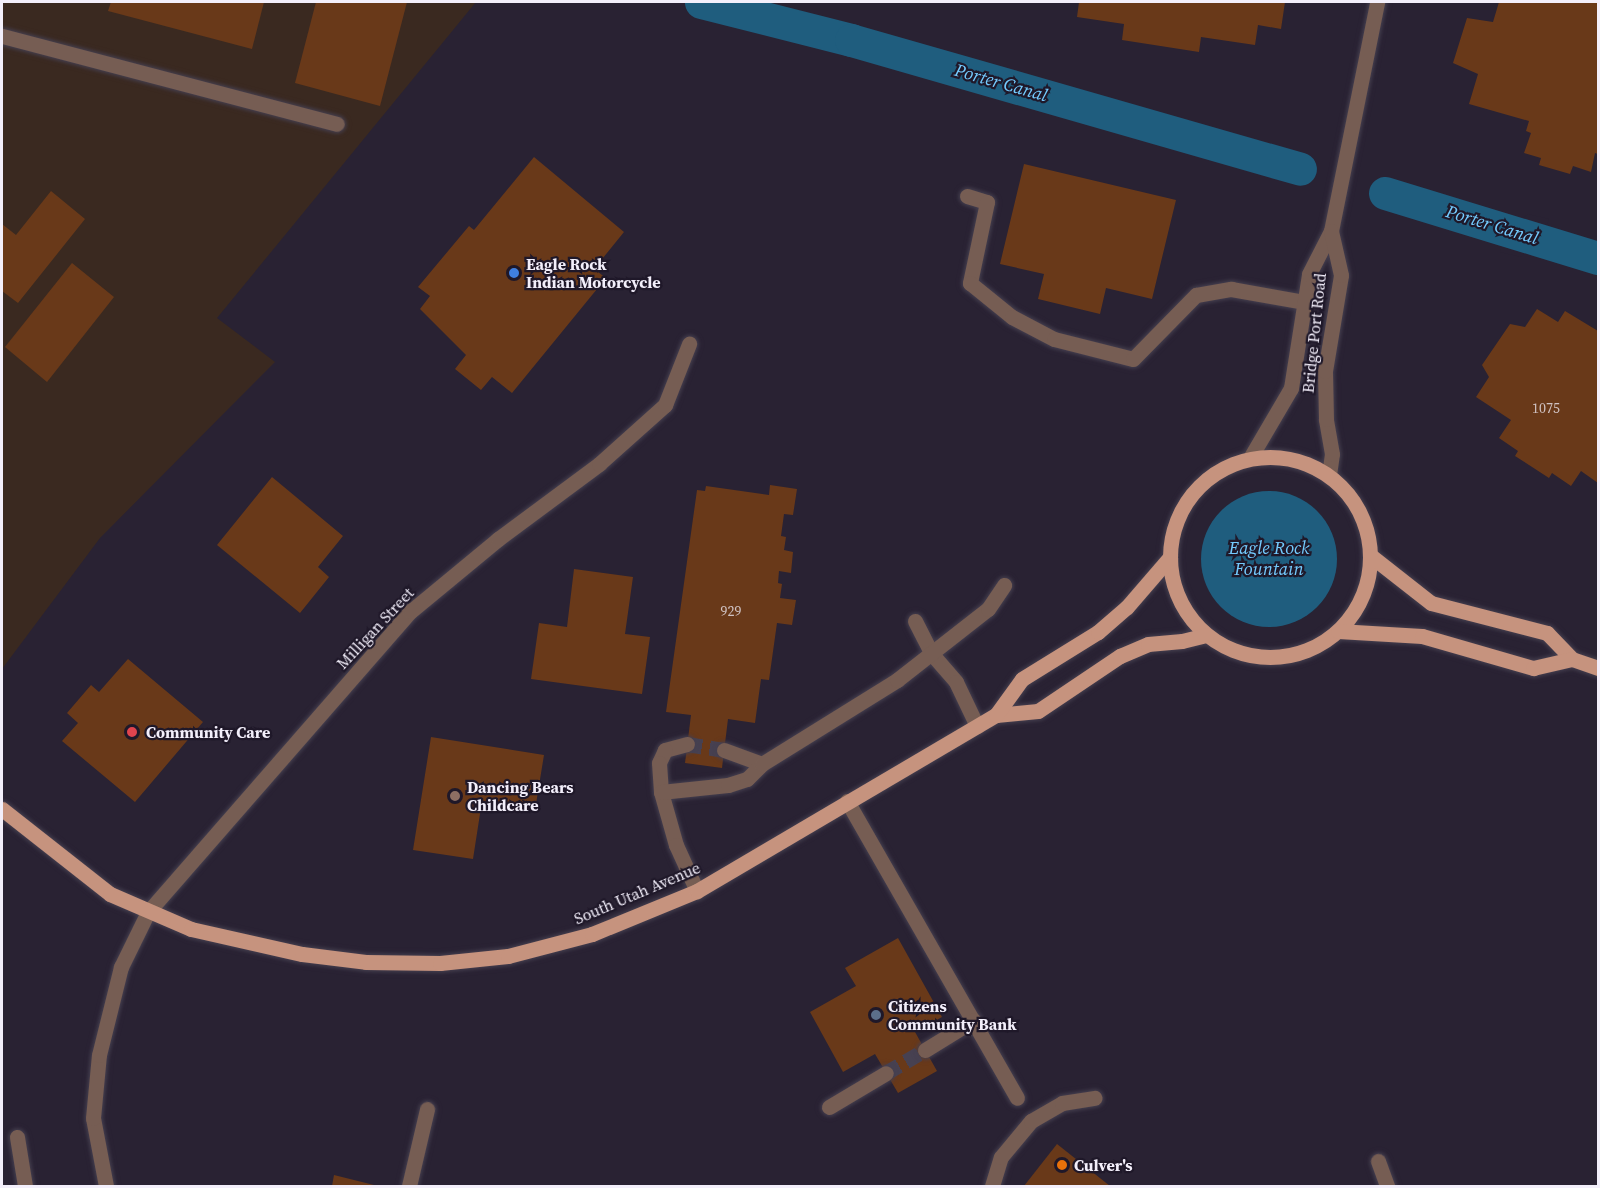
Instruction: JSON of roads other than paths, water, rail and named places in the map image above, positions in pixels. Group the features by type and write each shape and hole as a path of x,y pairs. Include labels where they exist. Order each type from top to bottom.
{"main road":[{"path":"1278,457 1304,462 1329,475 1351,497 1360,516 1371,556 1367,583 1356,609 1338,632 1314,648 1287,657 1248,655 1230,650 1206,635 1186,613 1178,595 1170,557 1175,524 1192,493 1218,471 1250,459 1278,457"},
{"path":"1371,556 1431,603 1547,633 1572,659 1599,668"},
{"name":"South Utah Avenue","path":"2,809 72,868 110,894 191,929 302,954 366,962 440,963 508,956 592,934 697,891 996,715 1022,680 1098,632 1127,607 1170,557"},
{"path":"1338,632 1422,636 1533,668 1572,659"},
{"name":"South Utah Avenue","path":"996,715 1038,711 1120,656 1148,644 1182,642 1206,635"}],"street":[{"name":"Bridge Port Road","path":"1250,459 1291,388 1309,274 1331,231 1377,2"},
{"path":"2,35 337,124"},
{"path":"967,196 987,202 970,284 1012,317 1054,339 1133,359 1196,295 1231,288 1305,302"},
{"name":"Bridge Port Road","path":"1329,475 1332,454 1326,418 1325,371 1341,275 1331,231"},
{"name":"Milligan Street","path":"106,1186 93,1118 99,1055 121,967 148,912 411,611 498,538 599,464 665,405 688,344"},
{"path":"661,792 728,786 747,778 762,764 897,680 988,609 1004,585"},
{"path":"915,621 931,653 956,682 977,726"},
{"path":"687,744 665,750 659,763 661,792 676,845 697,891"},
{"path":"724,750 762,764"},
{"path":"847,801 1017,1098"},
{"path":"925,1050 974,1020"},
{"path":"829,1107 886,1073"},
{"path":"992,1186 1001,1156 1031,1121 1062,1103 1095,1098"},
{"path":"409,1186 427,1109"},
{"path":"17,1137 25,1186"},
{"path":"1378,1161 1387,1186"}],"water":[{"name":"Eagle Rock Fountain","path":"1269,491 1295,497 1317,511 1331,533 1337,559 1331,585 1317,607 1295,621 1269,627 1243,621 1221,607 1207,585 1201,559 1207,533 1221,511 1243,497"}],"waterway":[{"name":"Porter Canal","path":"701,2 851,40 1300,169"},
{"name":"Porter Canal","path":"1385,193 1598,258"}],"tunnel":[{"path":"687,744 724,750"},
{"path":"886,1073 925,1050"}],"place":[{"name":"Eagle Rock Indian Motorcycle","path":"514,273"},
{"name":"Community Care","path":"132,732"},
{"name":"Dancing Bears Childcare","path":"455,796"},
{"name":"Citizens Community Bank","path":"876,1015"},
{"name":"Culver's","path":"1062,1165"}]}
